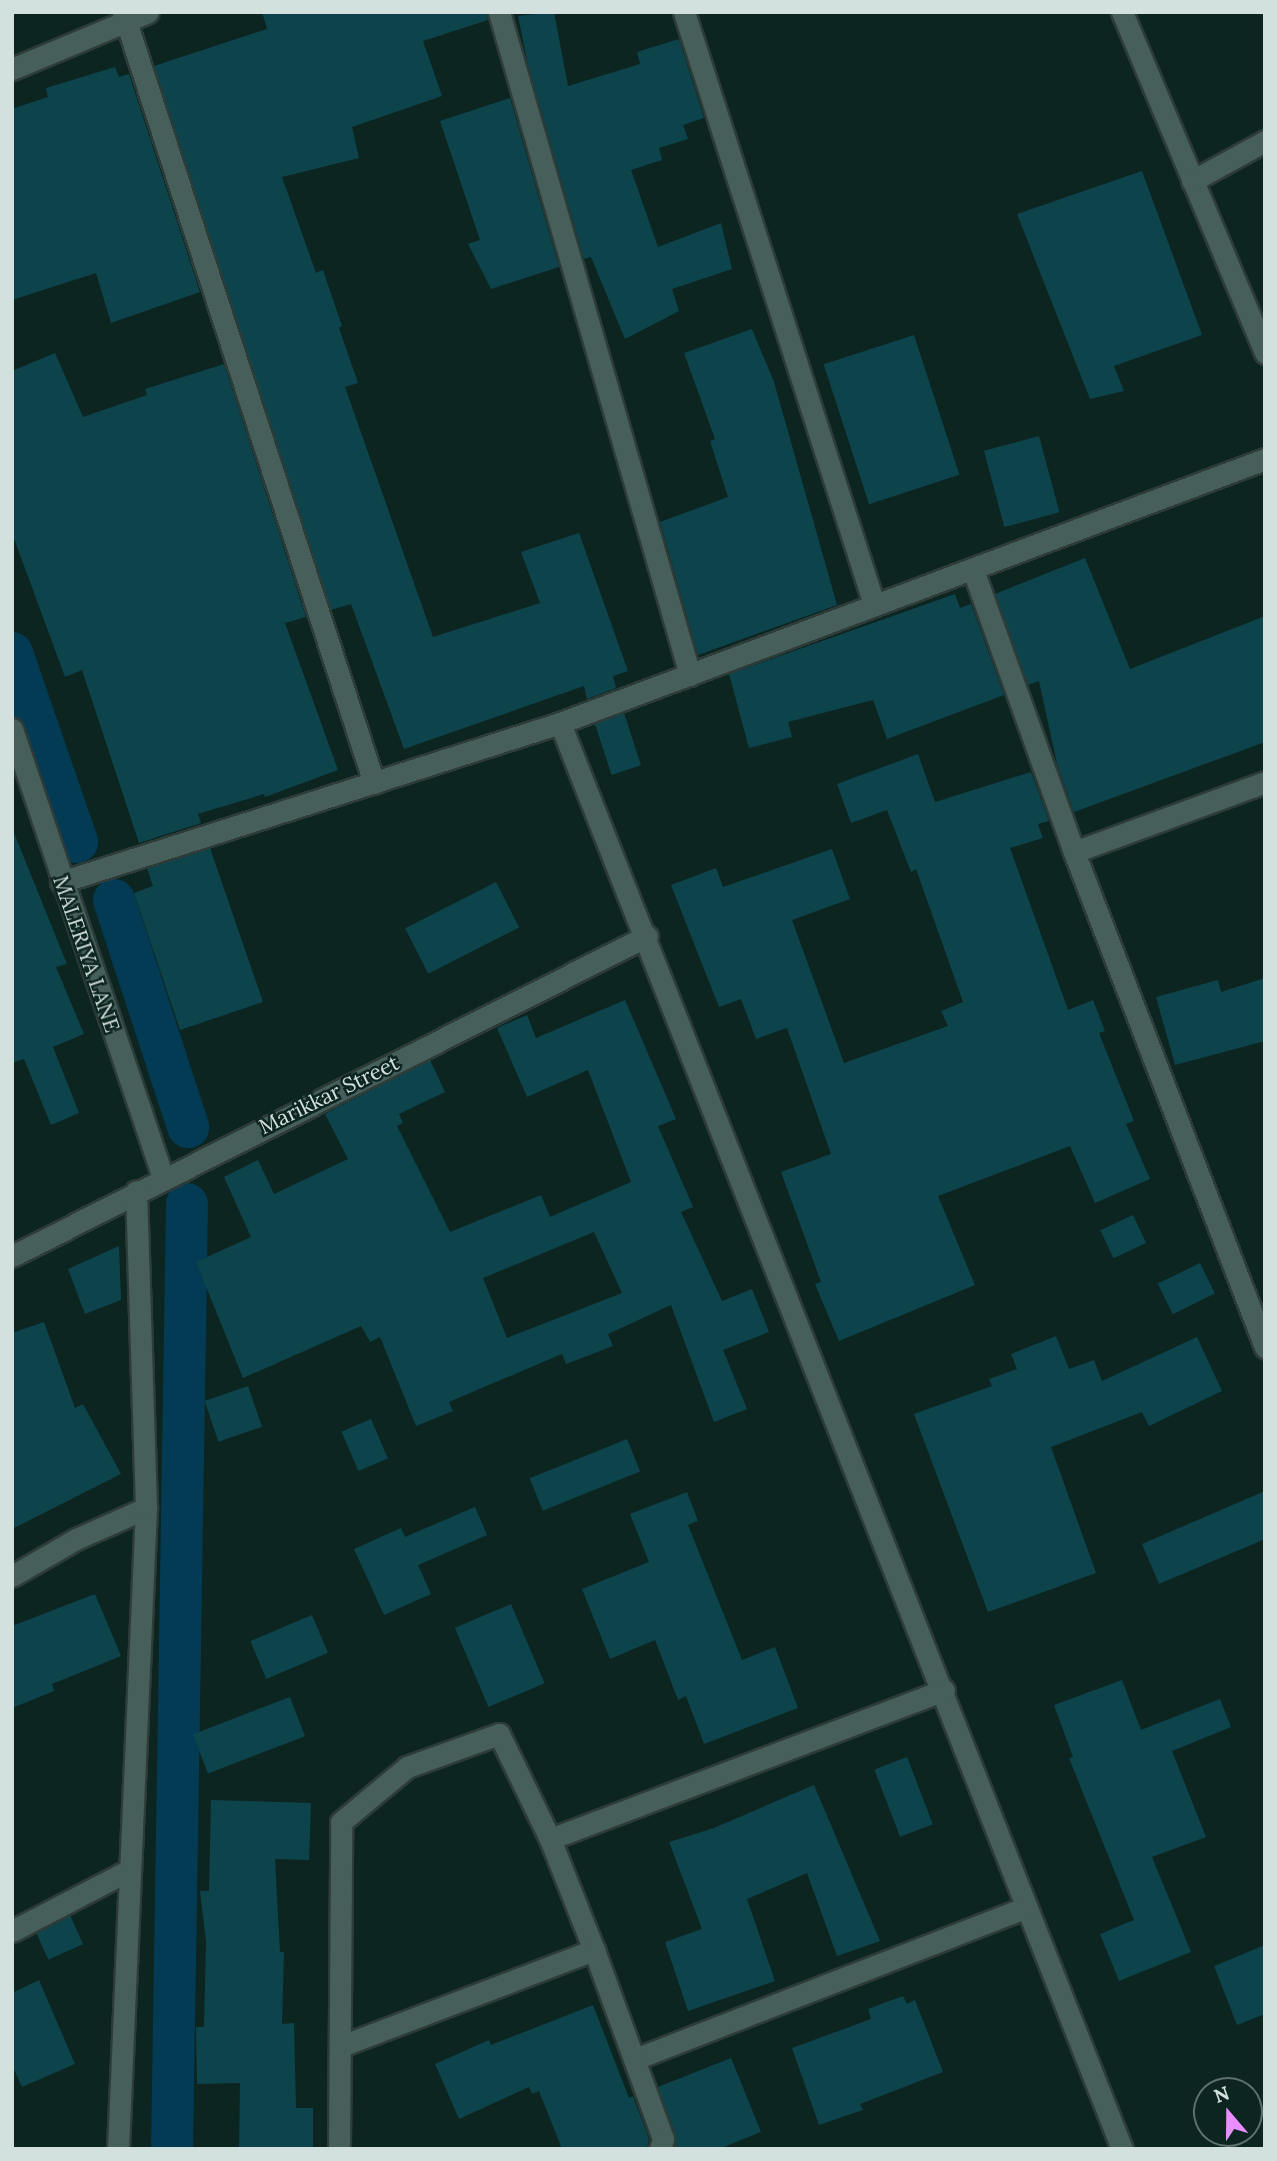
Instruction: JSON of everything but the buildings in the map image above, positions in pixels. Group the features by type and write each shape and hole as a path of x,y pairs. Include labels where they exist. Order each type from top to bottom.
{"street":[{"path":"12,69 124,17 148,12"},
{"path":"499,12 690,676"},
{"path":"684,12 874,604"},
{"path":"1122,12 1265,353"},
{"path":"124,17 374,783"},
{"path":"1192,181 1265,141"},
{"path":"61,882 560,723 1265,458"},
{"path":"973,570 1074,852 1265,1347"},
{"path":"560,723 647,936 944,1690 1025,1908 1122,2149"},
{"name":"MALERIYA LANE","path":"12,729 61,882 163,1178"},
{"path":"1074,852 1265,782"},
{"name":"Marikkar Street","path":"12,1256 136,1191 647,936"},
{"path":"118,2149 146,1508 136,1191"},
{"path":"12,1576 76,1539 146,1508"},
{"path":"550,1839 944,1690"},
{"path":"339,2149 341,1822 407,1767 499,1734 550,1839 594,1950 663,2139 660,2149"},
{"path":"12,1931 129,1871"},
{"path":"635,2059 1025,1908"},
{"path":"341,2046 594,1950"}],"waterway":[{"path":"12,653 77,842"},
{"path":"114,900 188,1127"},
{"path":"172,2149 187,1204"}]}
